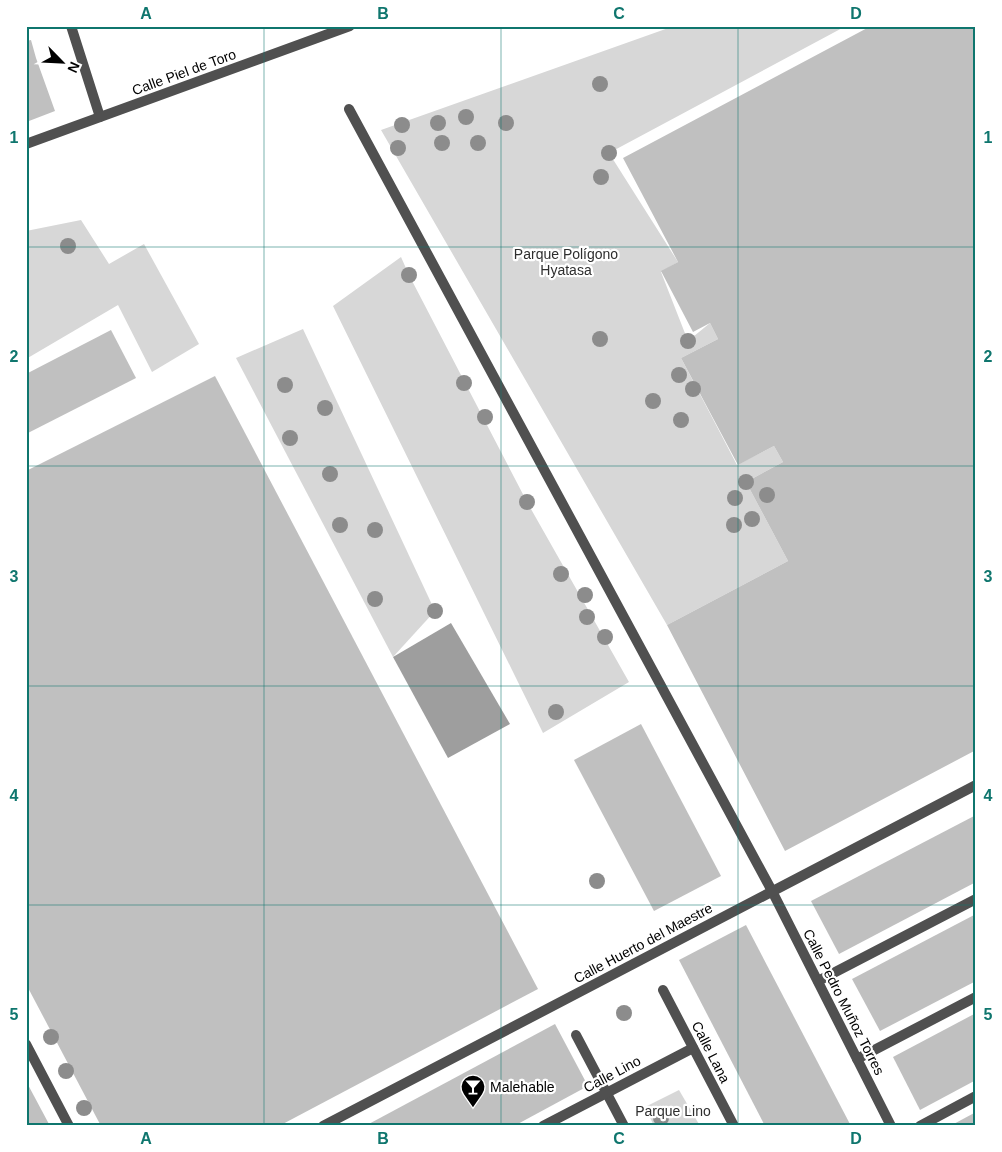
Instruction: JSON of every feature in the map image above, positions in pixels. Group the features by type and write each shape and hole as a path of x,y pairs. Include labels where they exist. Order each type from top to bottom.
{"street":[{"path":"71,26 100,117"},
{"name":"Calle Piel de Toro","path":"26,144 350,26"},
{"name":"Calle Pedro Muñoz Torres","path":"349,109 772,891 891,1126"},
{"name":"Calle Huerto del Maestre","path":"323,1126 976,785"},
{"path":"818,981 976,899"},
{"name":"Calle Lana","path":"663,990 734,1126"},
{"path":"857,1059 976,997"},
{"path":"576,1035 624,1126"},
{"path":"26,1044 69,1126"},
{"name":"Calle Lino","path":"543,1126 693,1048"},
{"path":"920,1126 976,1096"}],"green space":[{"name":"Parque Polígono Hyatasa","path":"674,26 846,26 609,153 678,262 661,272 688,341 710,323 718,339 681,358 737,465 774,446 783,462 746,482 788,561 667,625 381,130"},
{"path":"81,220 109,264 144,244 199,344 152,372 118,305 26,359 26,231"},
{"path":"401,257 527,502 629,682 543,733 333,306"},
{"path":"303,329 435,611 393,657 236,358"},
{"name":"Parque Lino","path":"679,1090 700,1126 654,1126 645,1107"}],"shaded area":[{"path":"451,623 510,724 448,758 393,657"}],"building":[{"path":"871,26 976,26 976,750 785,851 667,625 788,561 746,482 783,462 774,446 738,465 681,358 718,339 710,323 693,332 661,271 678,262 623,158"},
{"path":"31,40 55,111 29,121 26,113 26,41"},
{"path":"111,330 136,378 26,434 26,374"},
{"path":"215,376 538,989 279,1126 101,1126 26,984 26,471"},
{"path":"641,724 721,876 654,911 574,760"},
{"path":"976,815 976,882 839,954 811,901"},
{"path":"976,914 976,981 880,1031 852,979"},
{"path":"746,925 851,1126 765,1126 679,960"},
{"path":"976,1013 976,1080 920,1110 893,1057"},
{"path":"555,1024 588,1086 514,1126 365,1126"},
{"path":"26,1081 50,1126 26,1126"},
{"path":"976,1112 976,1126 950,1126"}],"place":[{"name":"Malehable","path":"473,1108"}]}
